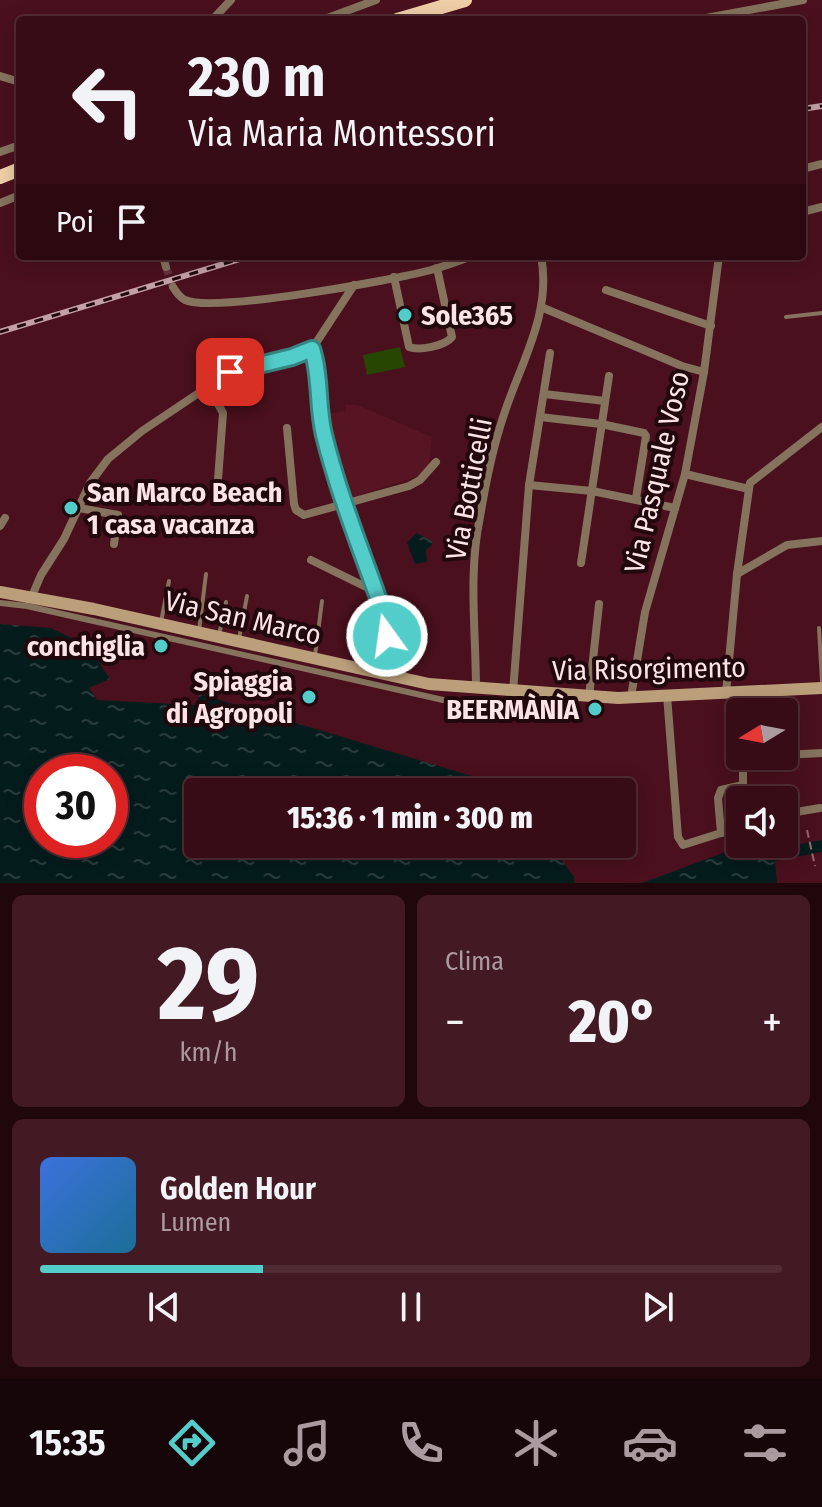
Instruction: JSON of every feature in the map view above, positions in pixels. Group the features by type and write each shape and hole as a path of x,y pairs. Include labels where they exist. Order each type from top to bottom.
{"highway":[{"path":"411,16 465,0"}],"main road":[{"name":"Via San Marco","path":"0,592 32,596 429,684 476,689"},
{"name":"Via Risorgimento","path":"476,689 513,698 631,697 766,691 822,685"}],"street":[{"path":"216,16 231,0"},
{"path":"333,16 376,0"},
{"path":"717,16 803,0"},
{"path":"821,208 822,219"},
{"path":"164,260 166,267"},
{"path":"173,287 178,296 187,301 246,301 354,285 437,268 460,260"},
{"name":"Via Botticelli","path":"476,689 474,570 479,520 500,426 535,337 545,275 542,260"},
{"name":"Via Pasquale Voso","path":"631,697 645,612 685,474 704,372 719,260"},
{"path":"394,277 409,347 414,349 448,343 452,337 451,330 437,268"},
{"path":"32,596 90,483 108,459 142,431 230,372 312,349 354,285"},
{"path":"606,290 711,326"},
{"path":"541,307 682,366 704,372"},
{"path":"312,349 323,432 387,624 380,673"},
{"name":"Via Botticelli","path":"513,698 529,485 550,353"},
{"path":"581,563 609,376"},
{"path":"208,386 223,413 217,493"},
{"path":"544,394 605,401"},
{"path":"540,417 641,431 646,436 636,498"},
{"path":"726,693 737,574 750,483 822,427"},
{"path":"287,428 296,510 304,515 409,486 420,480 436,462"},
{"path":"685,474 749,489"},
{"path":"529,485 592,491 675,508"},
{"path":"79,508 118,515 114,544"},
{"path":"737,574 787,545 822,541"},
{"path":"311,560 366,587 375,588"},
{"path":"0,603 27,606 443,700 513,698"},
{"path":"589,697 599,604"},
{"path":"766,691 766,698"},
{"path":"667,695 678,837 683,845 726,831"},
{"path":"798,754 822,753"},
{"path":"721,833 718,798 721,790 743,785 743,770"},
{"path":"798,812 820,808"}],"lane":[{"path":"786,317 822,313"},
{"path":"199,633 206,574"},
{"path":"161,624 169,581"},
{"path":"238,641 247,596"},
{"path":"314,659 322,601"},
{"path":"218,637 226,602"},
{"path":"819,628 822,685"}],"path":[{"path":"807,830 815,866"}],"shaded area":[{"path":"346,404 360,406 432,437 429,467 416,477 350,498 327,427 326,414 346,411"}],"green space":[{"path":"400,347 405,367 367,375 363,355"}],"water":[{"path":"416,533 432,541 432,545 426,550 427,562 415,564 407,543"},
{"path":"0,624 51,628 88,646 110,679 89,688 97,700 195,705 200,694 478,778 184,778 184,858 560,858 574,877 574,883 0,883"},
{"path":"822,840 822,852 798,857 798,844"},
{"path":"726,852 726,858 791,858 775,861 777,883 642,883"}],"tunnel":[{"path":"166,267 173,287"}],"railway":[{"path":"806,108 822,106"},
{"path":"0,332 237,260"}],"place":[{"name":"Sole365","path":"405,315"},
{"name":"San Marco Beach 1 casa vacanza","path":"71,508"},
{"name":"conchiglia","path":"161,646"},
{"name":"Spiaggia di Agropoli","path":"309,697"},
{"name":"BEERMÀNÌA","path":"595,709"}],"route":[{"path":"230,372 312,349 323,432 387,624 387,636"}]}
